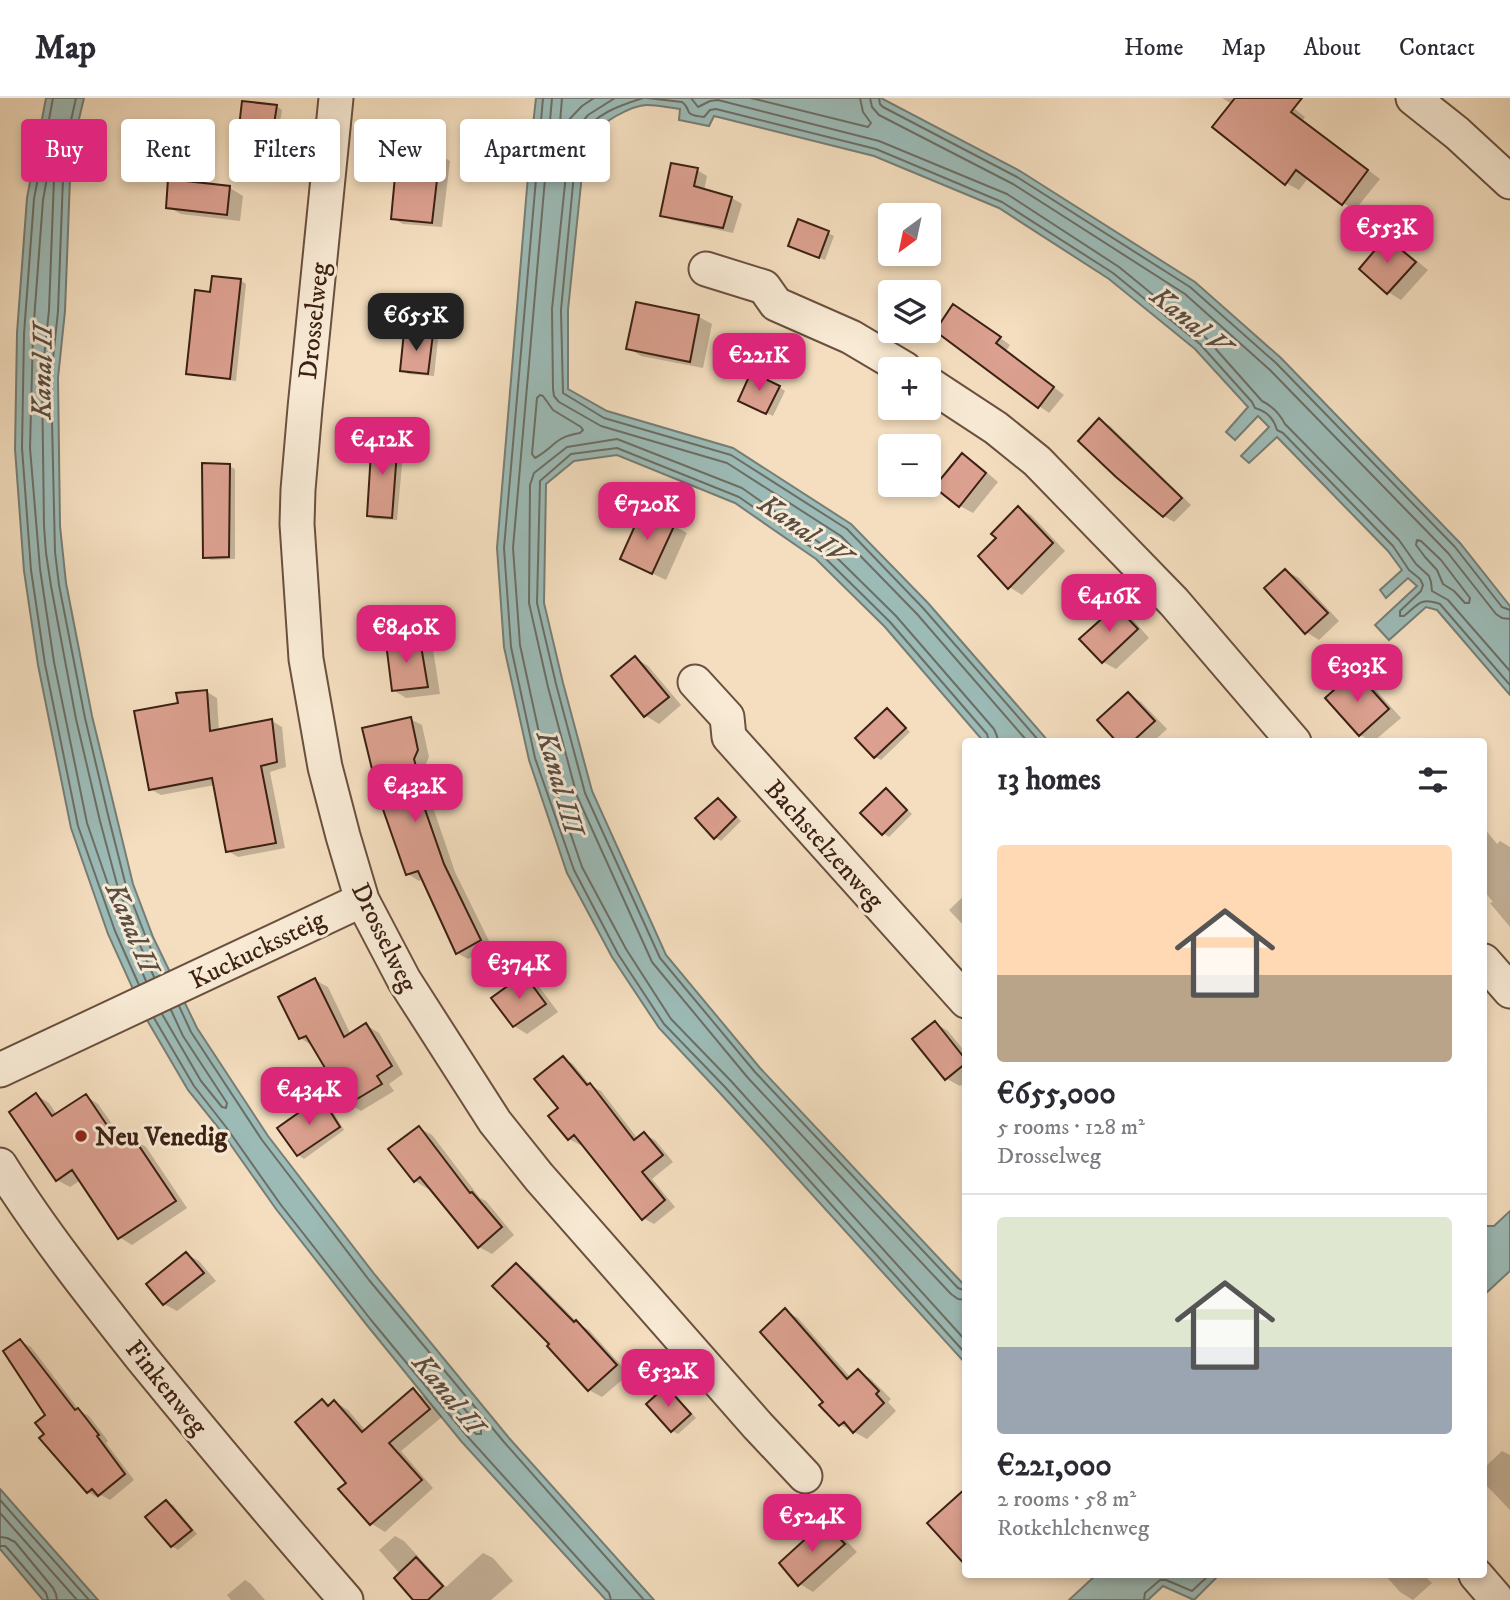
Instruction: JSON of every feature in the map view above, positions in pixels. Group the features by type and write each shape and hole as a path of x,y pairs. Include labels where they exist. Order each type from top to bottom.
{"street":[{"name":"Drosselweg","path":"336,98 304,408 297,524 306,659 325,767 362,900 404,980 495,1122 539,1177 805,1476"},
{"path":"1413,98 1457,133 1510,182"},
{"path":"706,269 764,287 776,304 851,337 885,357"},
{"path":"941,392 996,428 1037,461 1174,602 1291,738"},
{"name":"Bachstelzenweg","path":"695,682 727,717 729,737 962,997"},
{"name":"Kuckuckssteig","path":"0,1070 362,900"},
{"path":"1487,964 1510,991"},
{"name":"Finkenweg","path":"0,1165 101,1306 192,1420 346,1600"}],"water":[{"path":"46,98 84,98 79,119 42,119"},
{"name":"Kanal V","path":"536,98 881,98 1020,171 1195,282 1281,358 1460,543 1510,606 1510,695 1437,610 1426,607 1389,640 1375,625 1417,586 1408,578 1386,598 1380,590 1402,570 1388,551 1277,437 1249,463 1241,456 1269,427 1258,416 1235,440 1226,432 1248,407 1195,349 1109,279 999,208 874,156 714,116 709,126 679,120 680,109 643,105 610,120 534,119"},
{"name":"Kanal II","path":"30,182 70,182 65,311 58,378 60,526 66,583 92,716 133,884 153,937 197,1028 268,1136 375,1275 509,1438 654,1600 606,1600 461,1441 276,1209 221,1131 188,1090 147,1020 108,934 71,828 38,665 24,571 15,449 17,333"},
{"path":"528,182 581,182 568,310 568,389 607,411 733,448 851,524 928,603 1046,738 981,738 885,627 816,559 735,503 617,455 574,461 546,484 544,603 563,683 592,791 666,955 760,1068 962,1283 962,1360 659,1028 612,957 567,873 529,760 504,647 497,548"},
{"path":"1510,1211 1510,1271 1487,1292 1487,1226 1494,1226"},
{"path":"0,1489 98,1600 43,1600 0,1549"},
{"path":"1093,1578 1216,1578 1194,1600 1163,1586 1148,1600 1069,1600"}],"building":[{"path":"1235,98 1302,98 1291,112 1368,170 1342,205 1296,170 1285,185 1212,127"},
{"path":"242,101 277,105 275,119 240,119"},
{"path":"671,163 698,168 694,186 732,197 723,228 660,216"},
{"path":"168,182 230,186 227,215 166,208"},
{"path":"394,182 437,182 432,223 391,219"},
{"path":"798,219 829,231 819,258 788,246"},
{"path":"1386,237 1416,262 1387,294 1359,269"},
{"path":"212,276 241,279 230,379 186,374 195,290 210,292"},
{"path":"636,302 699,315 690,362 626,349"},
{"path":"953,304 1001,337 996,343 1054,387 1038,408 941,335 941,322"},
{"path":"404,332 433,334 428,374 400,371"},
{"path":"751,372 780,386 766,414 738,401"},
{"path":"1099,418 1182,498 1163,517 1078,441"},
{"path":"372,436 398,438 392,518 367,516"},
{"path":"962,453 986,473 959,507 941,493 941,478"},
{"path":"202,463 230,464 229,557 203,558"},
{"path":"1018,506 1053,543 1008,589 978,556 996,538 991,534"},
{"path":"642,510 675,524 652,574 620,559"},
{"path":"1285,569 1328,613 1305,634 1264,588"},
{"path":"1116,606 1138,629 1102,663 1079,639"},
{"path":"420,640 428,687 392,691 386,643"},
{"path":"635,656 669,697 644,717 611,676"},
{"path":"1355,671 1389,709 1359,736 1325,698"},
{"path":"207,690 210,731 272,719 277,762 261,766 276,843 226,852 212,778 149,790 134,711 178,703 176,693"},
{"path":"1128,692 1155,721 1136,738 1113,738 1097,720"},
{"path":"887,708 906,728 874,758 855,738"},
{"path":"411,717 418,750 414,759 418,774 413,775 444,864 481,940 456,954 418,871 406,875 379,798 362,728"},
{"path":"886,788 907,810 882,835 860,813"},
{"path":"718,798 736,817 714,839 695,818"},
{"path":"524,974 546,1004 513,1027 491,998"},
{"path":"315,978 344,1037 366,1023 392,1066 377,1076 382,1084 347,1105 306,1036 299,1039 278,997"},
{"path":"935,1021 962,1055 962,1066 945,1080 912,1039"},
{"path":"563,1056 587,1085 590,1083 634,1140 644,1132 663,1155 642,1172 665,1200 642,1220 574,1135 568,1140 548,1116 558,1108 534,1079"},
{"path":"36,1093 52,1116 86,1094 121,1146 133,1137 176,1201 118,1239 72,1170 56,1181 9,1112"},
{"path":"321,1097 340,1127 297,1156 277,1128"},
{"path":"419,1126 470,1193 472,1192 502,1227 478,1248 420,1177 414,1182 388,1149"},
{"path":"186,1252 204,1273 163,1305 146,1284"},
{"path":"516,1263 574,1322 576,1320 617,1365 588,1391 547,1346 549,1344 492,1286"},
{"path":"785,1308 847,1379 858,1369 879,1391 876,1394 884,1403 853,1433 844,1422 839,1426 819,1405 823,1402 760,1332"},
{"path":"20,1339 75,1410 78,1408 99,1435 97,1436 125,1474 98,1496 92,1489 87,1493 39,1438 44,1434 35,1423 45,1415 3,1351"},
{"path":"666,1386 691,1414 671,1432 646,1404"},
{"path":"413,1388 430,1409 389,1443 422,1480 370,1525 338,1489 346,1483 295,1422 322,1399 328,1406 334,1400 362,1432"},
{"path":"962,1492 962,1562 927,1523"},
{"path":"166,1500 192,1530 171,1547 145,1517"},
{"path":"824,1522 845,1544 798,1586 779,1563"},
{"path":"416,1557 443,1586 428,1600 413,1600 394,1578"}],"place":[{"name":"Neu Venedig","path":"81,1136"}],"water label":[{"name":"Kanal IV","path":"805,529"},
{"name":"Kanal III","path":"561,782"}]}
